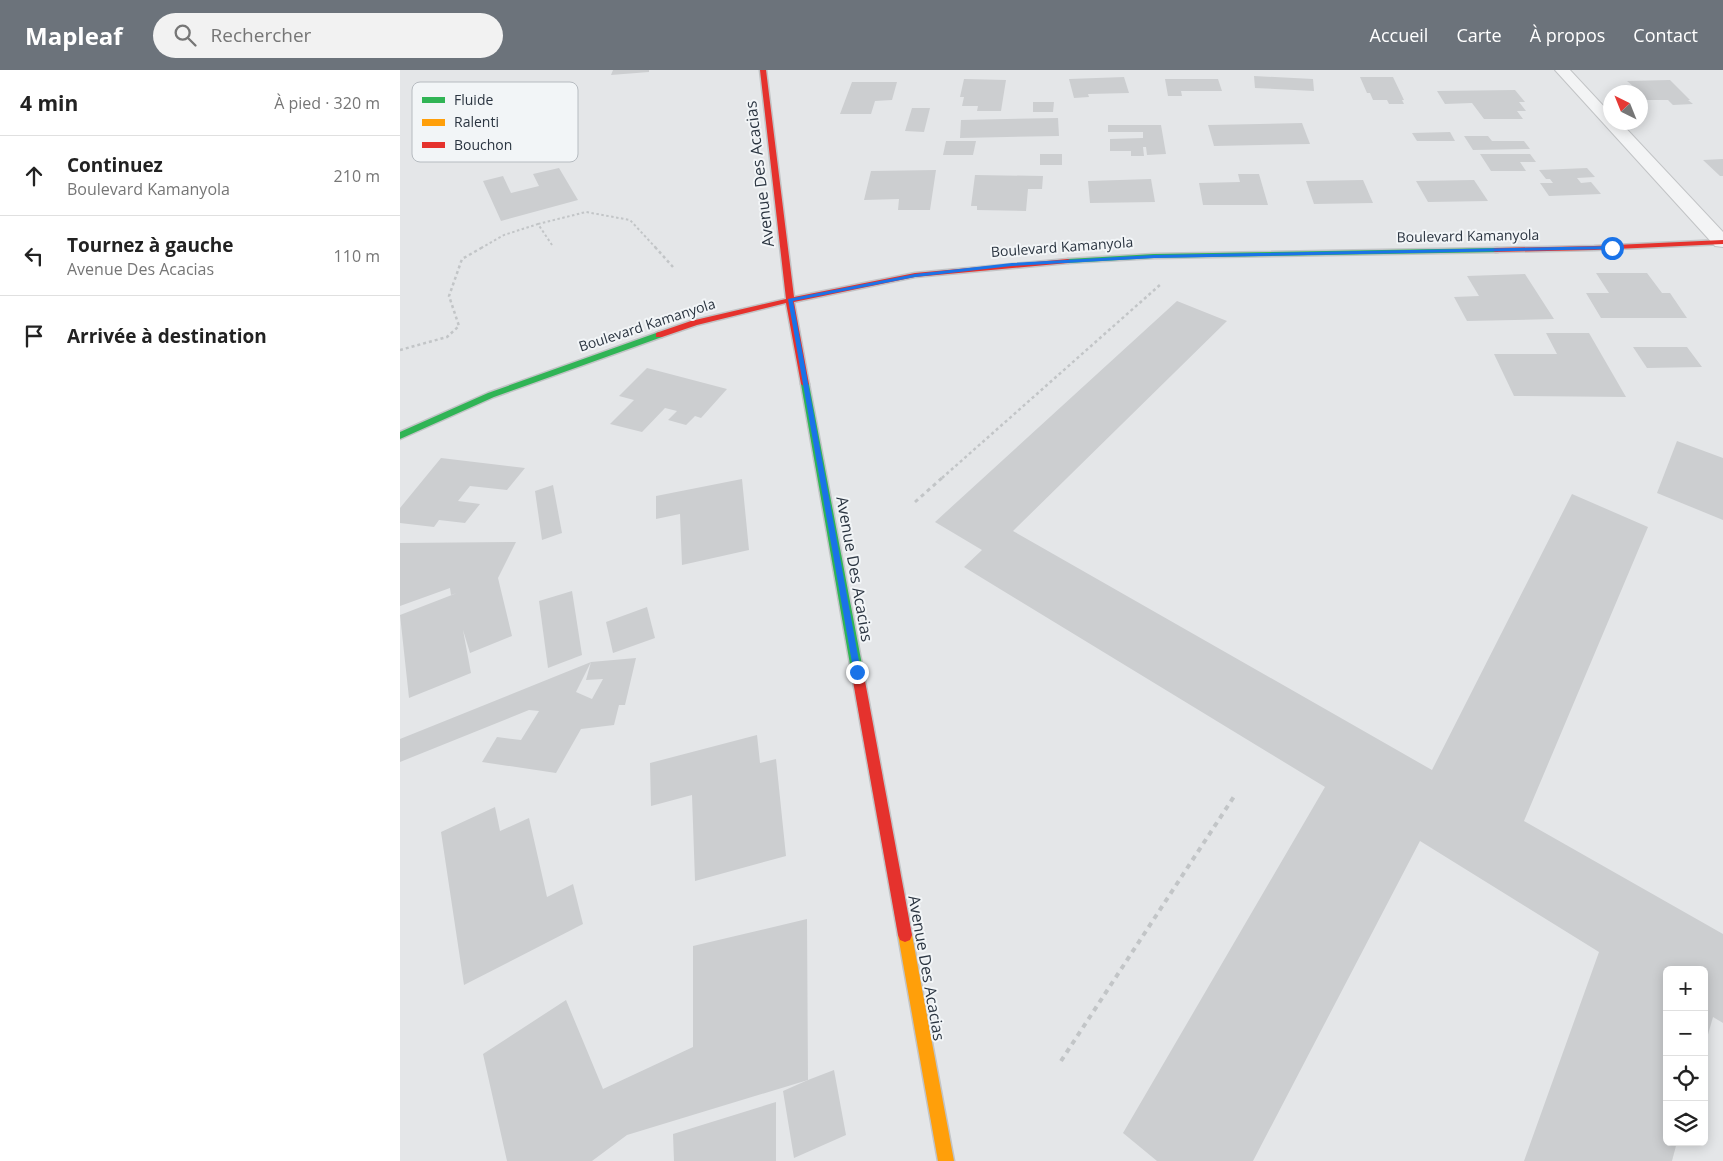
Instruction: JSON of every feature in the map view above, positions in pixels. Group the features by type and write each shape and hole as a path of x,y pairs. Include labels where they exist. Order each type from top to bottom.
{"street":[{"name":"Avenue Des Acacias","path":"762,70 790,300 946,1161"},
{"path":"1562,70 1603,114"},
{"path":"1618,130 1723,242"},
{"name":"Boulevard Kamanyola","path":"400,436 491,395 694,323 790,300 915,276 1022,264 1154,256 1584,248 1723,242"}],"path":[{"path":"400,350 447,337 459,326 449,296 462,259 504,235 538,224 586,212 630,220 673,267"},
{"path":"538,224 552,245"},
{"path":"915,502 1164,281 1154,281"},
{"path":"1061,1061 1235,795"}],"building":[{"path":"613,70 649,70 649,72 611,75"},
{"path":"1254,76 1313,79 1314,91 1255,88"},
{"path":"1124,77 1129,93 1088,94 1089,97 1074,98 1069,79"},
{"path":"1360,77 1393,77 1404,100 1402,100 1404,104 1389,104 1387,100 1373,100 1370,93 1367,93"},
{"path":"964,79 1006,80 1001,111 977,111 978,106 962,106 964,97 960,97"},
{"path":"1165,79 1218,79 1222,91 1181,91 1182,96 1168,96"},
{"path":"1670,80 1693,104 1673,105 1668,100 1648,100 1648,85 1632,85 1627,81"},
{"path":"852,82 897,82 892,100 875,101 871,114 840,114"},
{"path":"1515,90 1525,102 1519,102 1526,111 1517,111 1523,119 1484,119 1472,103 1445,104 1437,91"},
{"path":"1033,102 1054,102 1053,112 1033,112"},
{"path":"912,108 930,108 924,132 905,131"},
{"path":"1058,118 1059,136 960,138 961,120"},
{"path":"1302,123 1310,144 1214,146 1208,125"},
{"path":"1108,125 1161,125 1166,154 1147,155 1146,147 1143,147 1144,156 1131,156 1131,151 1110,151 1110,139 1143,138 1143,132 1108,132"},
{"path":"1450,132 1455,141 1417,141 1412,133"},
{"path":"1464,136 1488,136 1492,141 1524,141 1530,149 1473,150"},
{"path":"946,141 976,141 973,155 943,155"},
{"path":"1040,154 1062,154 1062,165 1040,165"},
{"path":"1480,154 1530,154 1536,162 1520,162 1526,171 1491,171"},
{"path":"1723,159 1723,176 1720,176 1703,160"},
{"path":"559,168 578,200 501,221 483,181 503,176 511,193 539,186 533,174"},
{"path":"1587,168 1595,177 1577,178 1581,183 1591,182 1601,194 1549,196 1540,183 1553,183 1550,179 1546,179 1539,170"},
{"path":"936,170 930,210 898,210 899,199 864,200 871,171"},
{"path":"1238,174 1259,174 1268,205 1203,205 1199,183 1240,182"},
{"path":"975,175 1043,176 1042,189 1028,189 1026,211 977,210 977,206 971,206"},
{"path":"1151,179 1155,202 1090,203 1088,181"},
{"path":"1363,180 1373,203 1314,204 1306,181"},
{"path":"1474,180 1488,201 1428,202 1416,181"},
{"path":"1596,273 1647,273 1662,293 1670,293 1687,318 1601,318 1586,293 1609,293"},
{"path":"1525,274 1554,319 1467,321 1454,297 1479,296 1467,276"},
{"path":"1177,301 1227,321 1013,531 1432,770 1572,494 1648,527 1524,821 1723,934 1723,1023 1713,1017 1708,1034 1708,966 1663,966 1663,1146 1676,1146 1672,1161 1524,1161 1599,952 1420,841 1253,1161 1157,1161 1123,1133 1325,787 964,567 982,550 935,522"},
{"path":"1546,333 1589,333 1626,397 1514,396 1494,354 1557,354"},
{"path":"1633,347 1687,347 1702,367 1647,368"},
{"path":"647,368 727,389 701,418 695,416 686,425 668,420 677,411 665,408 642,432 610,424 634,400 619,396"},
{"path":"1677,441 1723,458 1723,520 1657,493"},
{"path":"441,458 525,468 507,490 470,486 458,501 480,504 465,523 439,520 434,527 400,523 400,508"},
{"path":"742,479 749,550 682,565 680,514 656,519 656,496"},
{"path":"553,485 562,533 542,540 535,491"},
{"path":"516,542 498,578 512,636 470,653 463,630 471,673 409,698 400,615 457,593 451,595 450,588 400,606 400,543"},
{"path":"572,591 582,655 548,668 539,601"},
{"path":"647,607 655,638 613,653 606,622"},
{"path":"636,658 625,705 619,705 614,725 581,729 556,773 482,762 497,737 521,740 539,711 529,710 400,762 400,739 591,662","holes":["591,662 586,680 603,679 592,699 576,692"]},
{"path":"757,735 760,763 776,759 786,856 695,881 692,795 651,806 650,763"},
{"path":"495,807 500,831 529,818 547,897 573,884 583,924 464,985 441,832"},
{"path":"807,919 808,1080 627,1135 592,1161 507,1161 483,1054 566,1000 603,1089 693,1047 693,946"},
{"path":"834,1070 846,1135 794,1158 783,1091"},
{"path":"776,1102 776,1161 674,1161 673,1134"}],"traffic: fast":[{"path":"1068,261 1154,256 1495,250"},
{"path":"400,436 491,395 659,335"},
{"path":"805,384 857,670"}],"traffic: slow":[{"path":"905,935 946,1161"}],"traffic: jam":[{"path":"763,70 790,300 805,384"},
{"path":"1495,250 1723,242"},
{"path":"659,335 694,323 790,300 915,275 1068,261"},
{"path":"857,670 905,935"}],"route":[{"path":"857,672 790,300 915,276 1012,265 1154,256 1612,248"}]}
